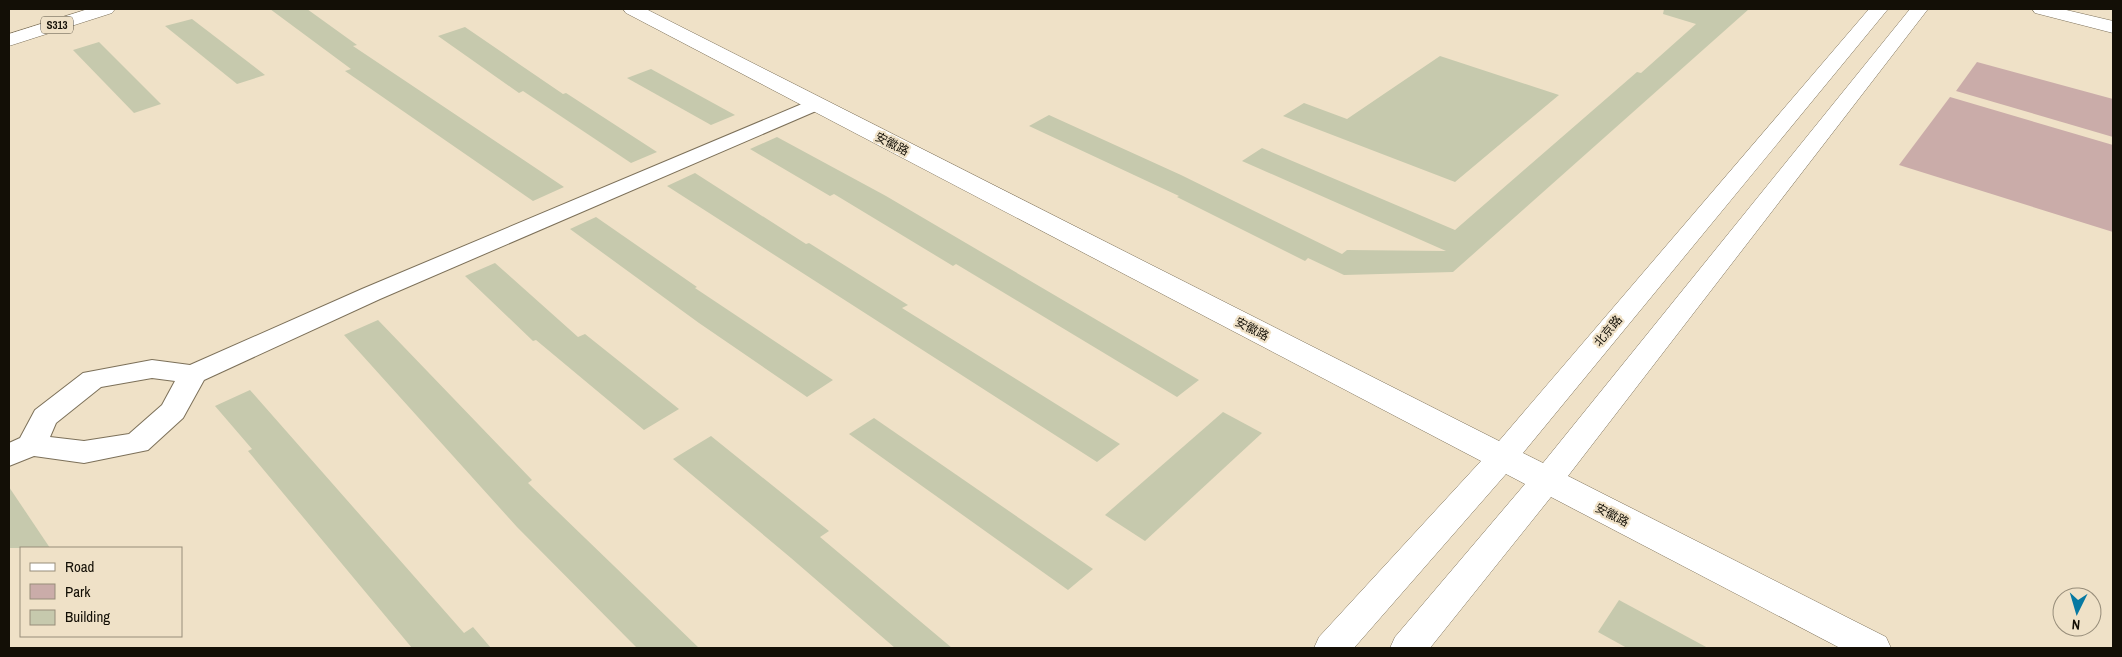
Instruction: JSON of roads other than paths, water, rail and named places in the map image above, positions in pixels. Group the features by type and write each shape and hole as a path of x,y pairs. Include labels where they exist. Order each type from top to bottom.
{"street":[{"name":"S313","path":"9,29 72,9"},
{"name":"S313","path":"9,40 106,9"},
{"name":"安徽路","path":"632,9 1546,481 1874,648"},
{"name":"北京路","path":"1332,648 1502,458 1879,9"},
{"path":"1408,648 1546,481 1919,9"},
{"path":"2041,9 2113,27"},
{"path":"2070,9 2113,20"},
{"path":"20,450 45,417 93,380 152,369 193,374 371,294 816,104"},
{"path":"20,450 84,452 138,443 173,411 193,374"}]}
